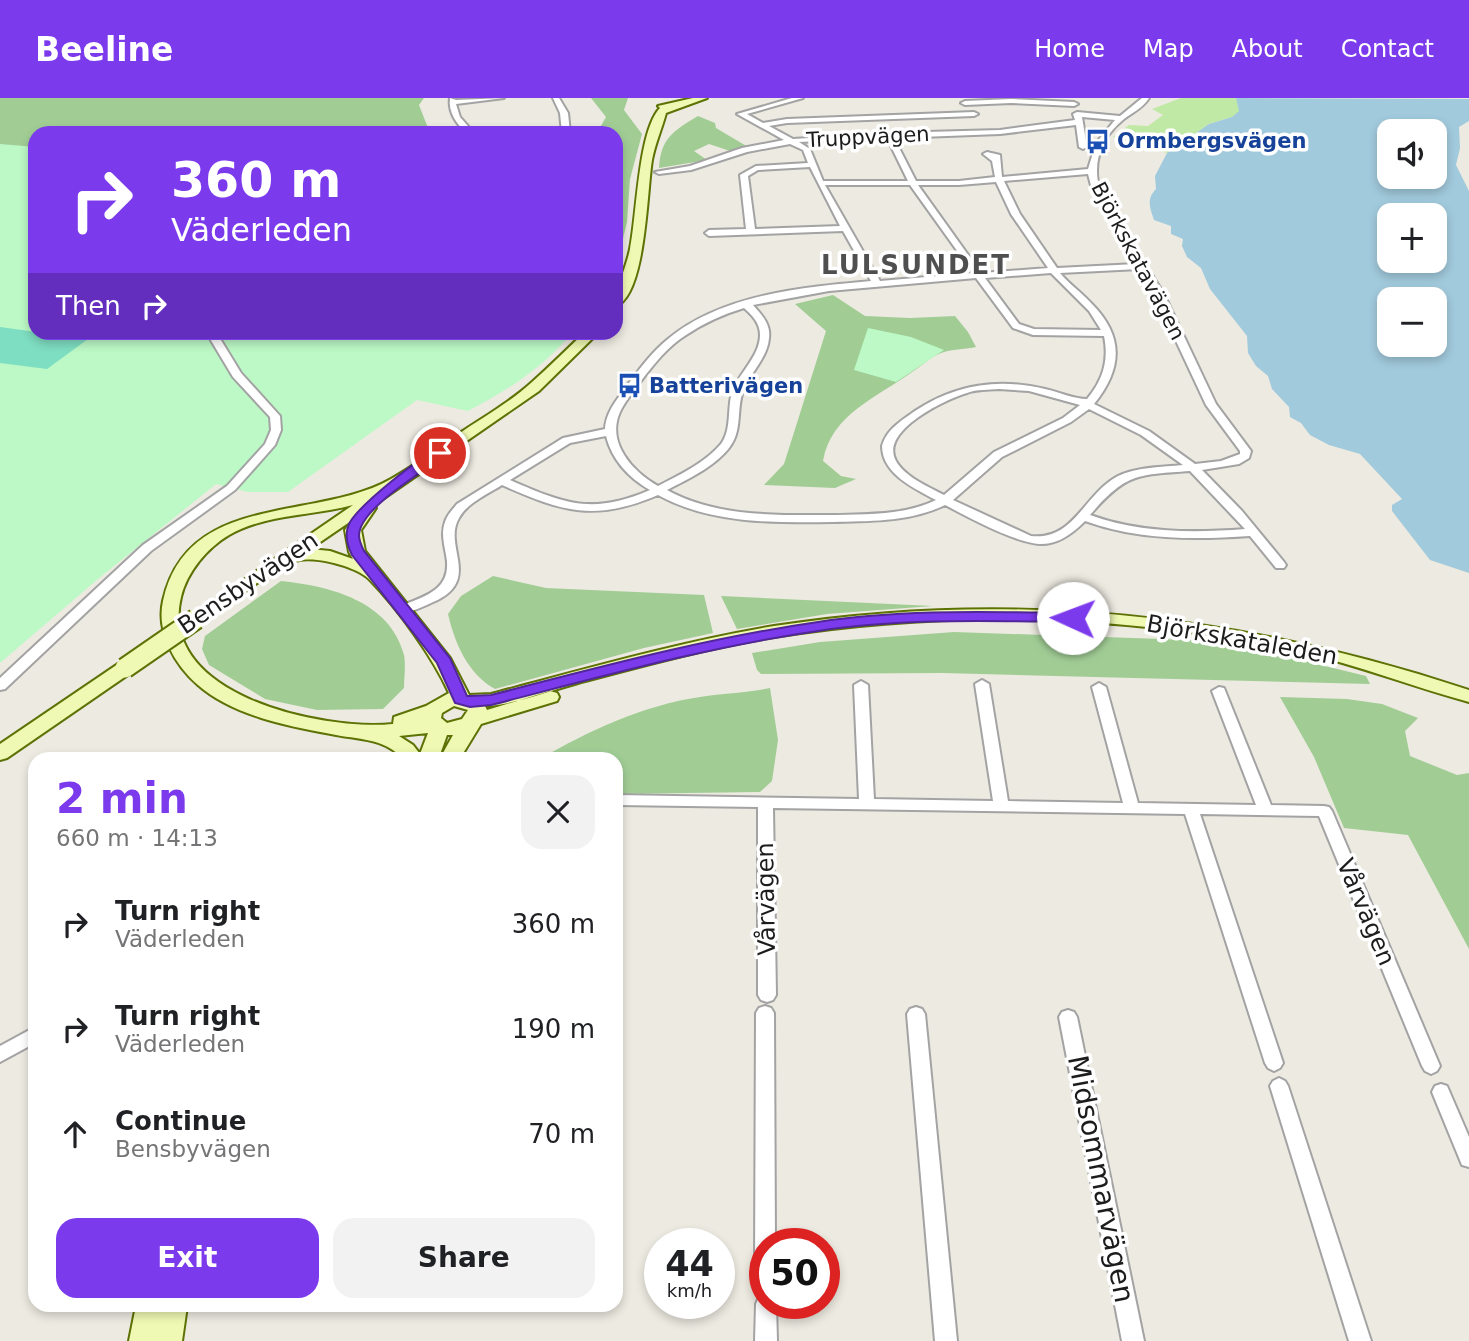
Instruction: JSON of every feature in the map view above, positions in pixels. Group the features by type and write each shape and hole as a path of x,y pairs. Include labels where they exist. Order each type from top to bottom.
{"main road":[{"path":"623,287 639,240 646,162 663,110 702,98"},
{"path":"660,119 657,100 682,103"},
{"name":"Bensbyvägen","path":"0,753 534,388 585,340"},
{"path":"398,482 340,504 240,525 210,541 180,576 171,601 171,626 180,653 208,684 233,700 326,728 365,732 394,741 407,752"},
{"path":"398,482 362,513 353,530 357,552 405,609 449,668 469,711 452,752"},
{"path":"204,550 247,529 278,522 295,522 307,526 311,533 306,544"},
{"path":"285,559 314,553 334,556 376,577"},
{"name":"Björkskataleden","path":"469,711 717,644 774,632 875,620 1000,616 1113,620 1216,630 1307,647 1397,671 1469,696"},
{"path":"430,752 440,683 432,647"},
{"path":"365,732 437,717 451,699 469,711"},
{"path":"299,720 389,722 437,717 456,729 469,711"},
{"path":"143,1341 149,1312"},
{"path":"168,1341 172,1312"}],"street":[{"path":"464,126 457,119 452,100 501,98"},
{"path":"556,98 564,113 565,126"},
{"path":"800,98 741,114 795,140 808,152 820,183 877,284"},
{"name":"Björkskatavägen","path":"1146,98 1121,118 1098,145 1091,171 1097,193 1167,307 1211,405 1246,451 1245,456 1237,461 1192,467"},
{"path":"963,100 1074,101 1083,146"},
{"path":"963,100 989,132"},
{"path":"764,125 787,121 974,114"},
{"name":"Truppvägen","path":"659,172 691,168 746,150 795,140 989,132 1078,118 1121,118"},
{"path":"889,135 912,183 1020,329 1033,332 1108,333"},
{"path":"996,160 1000,178 1013,208 1054,270 1096,314 1108,333 1112,347 1111,370 1104,385 1087,405 1067,420 1008,448 946,500 909,514 766,518 708,509 658,491 624,464 615,450 609,432 610,419 617,406 665,346 701,323 747,304 796,293 877,284 1054,270 1143,267"},
{"path":"751,232 743,179 746,173 760,167 813,165"},
{"path":"820,183 959,183 1091,171"},
{"path":"709,233 846,228"},
{"path":"502,481 557,505 585,509 621,506 658,491 716,454 730,438 736,396 762,350 765,338 762,322 747,304"},
{"path":"0,686 147,548 231,488 258,462 270,445 276,429 275,416 237,375 216,340"},
{"path":"1192,467 1146,472 1122,479 1112,485 1083,517 1050,540 1027,539 946,500 906,477 891,465 886,451 889,439 897,428 950,395 993,386 1021,387 1087,405 1148,435 1192,467 1280,565"},
{"path":"405,609 434,598 450,586 454,570 451,518 461,506 567,440 609,432"},
{"path":"1083,517 1127,530 1217,535 1251,532"},
{"path":"982,684 1001,806"},
{"path":"861,685 867,804"},
{"path":"1099,687 1132,809"},
{"path":"1219,691 1266,810"},
{"name":"Vårvägen","path":"623,800 1324,811 1431,1066"},
{"name":"Vårvägen","path":"765,803 765,1228"},
{"path":"1191,810 1274,1063"},
{"path":"916,1014 946,1341"},
{"name":"Midsommarvägen","path":"1068,1017 1133,1341"},
{"path":"0,1055 28,1038"},
{"path":"1279,1086 1360,1341"},
{"path":"1441,1092 1469,1159"},
{"path":"765,1319 766,1341"}],"green space":[{"path":"0,98 424,98 419,105 427,126 28,126 28,268 0,278"},
{"path":"591,98 628,98 624,110 642,134 630,179 623,238 623,126 601,126 606,117"},
{"path":"1181,98 1236,98 1240,111 1232,117 1209,124 1167,153 1113,137 1129,125 1148,126 1163,115 1152,109"},
{"path":"698,116 715,123 716,128 748,147 730,151 709,144 694,151 707,160 659,168 662,149 670,136"},
{"path":"0,144 28,146 28,340 566,340 537,368 468,411 417,400 288,492 248,492 216,484 98,579 0,663"},
{"path":"833,295 865,316 955,316 976,347 935,356 846,419 828,445 823,461 841,476 856,479 835,488 764,485 784,464 826,331 795,304"},
{"path":"0,327 28,331 28,340 87,340 47,369 0,363"},
{"path":"868,328 911,337 944,350 896,382 854,370"},
{"path":"493,576 546,588 704,595 713,633 644,648 495,689 470,667 454,636 448,614 461,596"},
{"path":"281,581 338,592 372,609 386,621 397,637 404,655 405,672 404,688 383,709 317,710 265,699 209,665 202,649 205,636"},
{"path":"721,596 933,606 827,614 737,629"},
{"path":"954,632 1191,640 1247,647 1366,676 1370,684 943,673 761,674 757,670 752,653 820,642"},
{"path":"770,688 778,740 772,781 760,792 623,794 623,752 553,752 597,729 658,706 700,697"},
{"path":"1280,697 1347,699 1382,704 1418,718 1405,731 1410,756 1457,775 1469,773 1469,949 1408,835 1344,828 1314,757"}],"water":[{"path":"1236,98 1469,99 1469,121 1459,127 1460,148 1456,165 1469,191 1469,573 1430,560 1392,511 1392,505 1402,499 1360,454 1329,445 1310,435 1301,423 1290,417 1289,407 1272,389 1268,376 1256,366 1248,353 1247,336 1210,289 1201,268 1187,257 1182,246 1183,239 1171,234 1171,226 1154,220 1150,200 1156,189 1155,176 1167,153 1209,124 1232,117 1239,111"}],"place":[{"name":"Ormbergsvägen","path":"1097,141"},
{"name":"Batterivägen","path":"629,386"}],"district":[{"name":"LULSUNDET","path":"916,265"}],"route":[{"path":"440,453 398,482 362,513 352,537 357,552 405,609 449,668 461,699 470,702 491,700 645,659 774,632 875,620 954,616 1073,618"}]}
